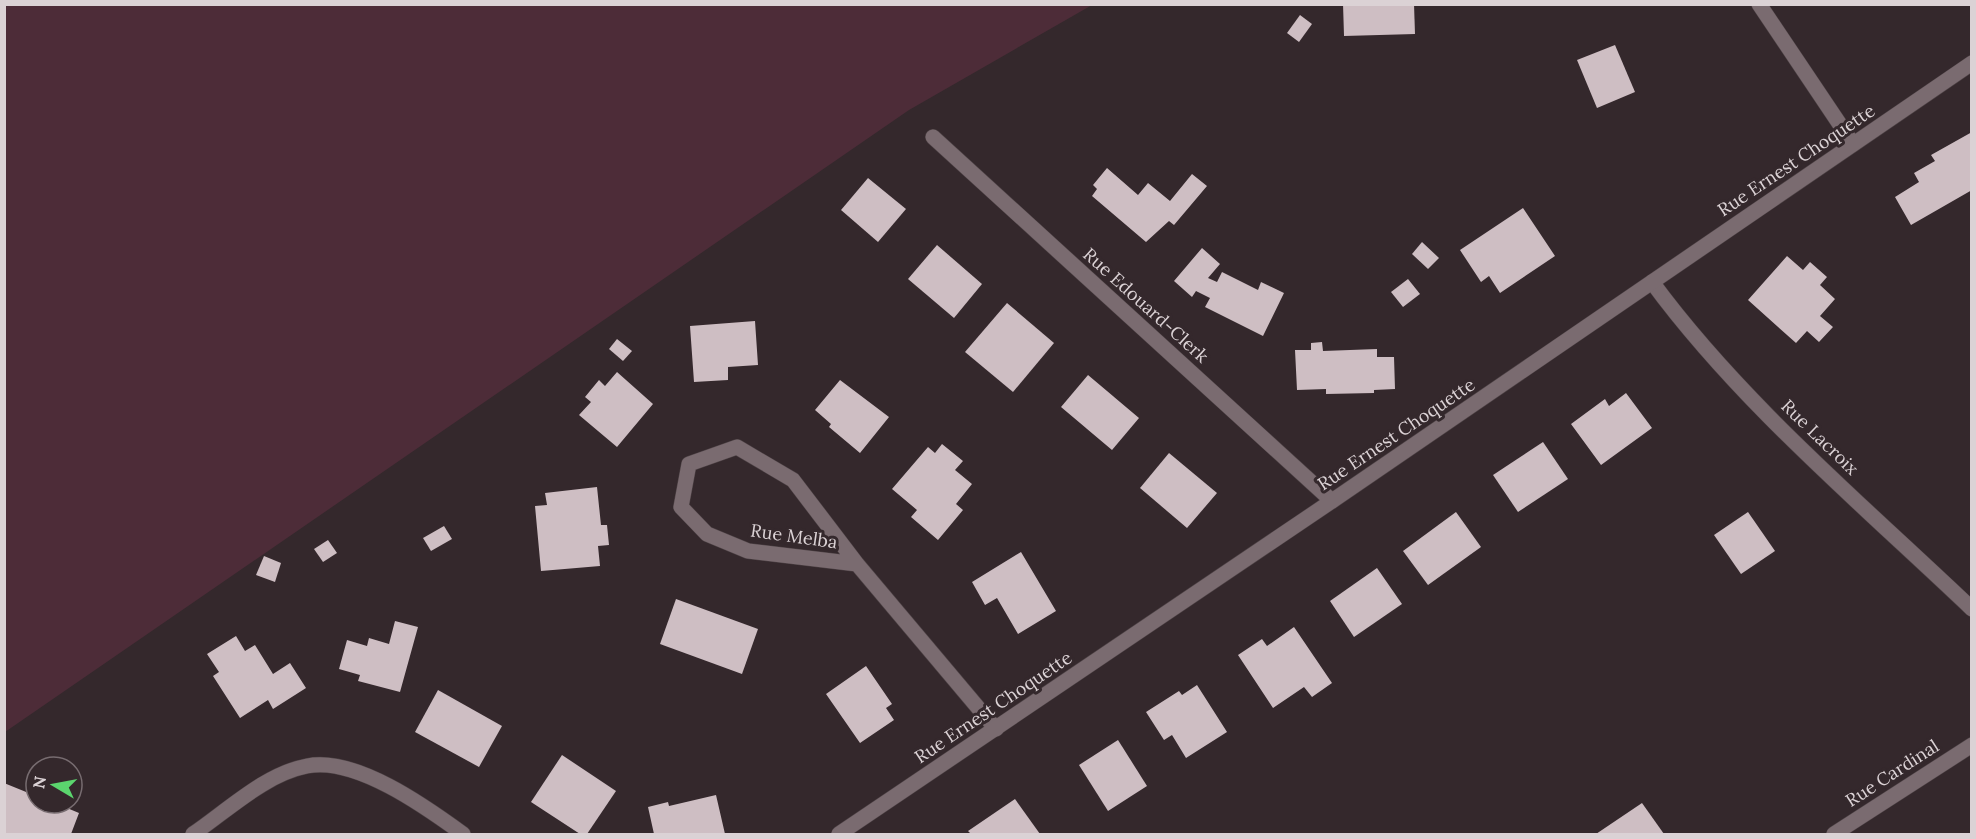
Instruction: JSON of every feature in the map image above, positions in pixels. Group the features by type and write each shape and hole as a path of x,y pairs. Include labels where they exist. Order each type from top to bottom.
{"street":[{"path":"1759,4 1853,144"},
{"name":"Rue Ernest Choquette","path":"839,834 1332,501 1971,63"},
{"name":"Rue Edouard-Clerk","path":"933,137 1332,501"},
{"name":"Rue Lacroix","path":"1652,282 1684,326 1771,417 1971,609"},
{"name":"Rue Melba","path":"857,564 748,551 707,534 681,507 689,464 737,447 793,480 857,564 996,729"},
{"name":"Rue Cardinal","path":"1834,834 1971,745"},
{"path":"193,834 269,781 307,766 350,769 420,803 463,834"}],"shaded area":[{"path":"5,4 1092,5 909,110 5,732"}],"building":[{"path":"1343,4 1414,4 1415,34 1344,36"},
{"path":"1300,15 1312,24 1299,42 1287,33"},
{"path":"1615,45 1635,92 1597,108 1577,60"},
{"path":"1972,132 1972,190 1911,225 1895,197 1919,182 1914,173 1935,161 1931,155"},
{"path":"1107,168 1138,195 1148,183 1170,201 1192,174 1207,186 1174,225 1169,221 1146,242 1092,196 1097,189 1093,185"},
{"path":"868,178 906,209 878,242 841,210"},
{"path":"1523,208 1555,256 1500,293 1489,276 1481,282 1460,250"},
{"path":"1422,242 1439,258 1428,269 1412,254"},
{"path":"937,245 982,284 954,318 908,279"},
{"path":"1202,248 1220,264 1208,278 1217,282 1222,272 1258,290 1261,282 1284,293 1263,336 1205,307 1210,298 1196,291 1192,297 1174,281"},
{"path":"1787,256 1803,270 1810,262 1827,277 1820,285 1835,299 1820,316 1833,327 1819,342 1807,331 1796,343 1748,300"},
{"path":"1408,279 1420,294 1403,307 1391,292"},
{"path":"1007,303 1054,343 1013,392 965,352"},
{"path":"755,321 758,365 728,367 728,380 694,382 690,326"},
{"path":"617,339 632,351 623,361 609,349"},
{"path":"1322,342 1323,351 1377,349 1377,357 1394,357 1395,389 1374,390 1374,393 1326,394 1326,389 1297,390 1295,350 1311,350 1311,343"},
{"path":"617,372 653,404 617,447 579,415 591,402 585,397 599,380 605,386"},
{"path":"1088,375 1139,418 1112,450 1061,407"},
{"path":"840,380 889,417 860,453 829,427 831,424 815,410"},
{"path":"1626,393 1652,428 1601,465 1571,424 1605,399 1609,406"},
{"path":"1543,442 1568,479 1518,512 1493,475"},
{"path":"942,444 963,461 955,470 972,484 956,504 963,510 938,540 911,517 917,510 892,489 928,447 935,453"},
{"path":"1169,453 1217,493 1187,528 1140,488"},
{"path":"597,487 601,525 607,525 609,545 598,546 600,566 541,571 535,506 547,505 545,493"},
{"path":"1456,512 1481,547 1428,585 1403,551"},
{"path":"1748,512 1775,551 1741,574 1714,535"},
{"path":"444,526 452,539 431,551 423,538"},
{"path":"328,540 337,553 323,562 314,549"},
{"path":"1021,552 1056,611 1018,634 997,598 985,605 972,582"},
{"path":"264,556 281,563 275,582 256,575"},
{"path":"1377,568 1402,604 1354,637 1330,601"},
{"path":"676,599 758,629 742,674 660,644"},
{"path":"395,621 418,627 400,692 358,681 360,675 339,669 347,640 367,646 369,638 389,644"},
{"path":"1294,627 1332,683 1312,697 1304,687 1273,708 1238,655 1262,639 1267,646"},
{"path":"236,636 245,651 255,645 273,674 290,663 306,688 273,709 268,700 240,718 213,676 219,672 207,654"},
{"path":"866,666 892,704 886,708 894,720 860,743 826,694"},
{"path":"1197,685 1227,732 1186,758 1172,735 1164,740 1146,712 1179,691 1182,695"},
{"path":"438,690 502,726 479,767 415,732"},
{"path":"1118,740 1147,786 1108,811 1079,765"},
{"path":"562,755 616,791 587,834 580,834 531,802"},
{"path":"4,783 24,791 24,815 78,815 71,834 4,834"},
{"path":"716,795 725,834 654,834 648,807 668,802 669,806"},
{"path":"1015,799 1040,834 971,834 968,831"},
{"path":"1642,803 1664,834 1596,834"}]}
